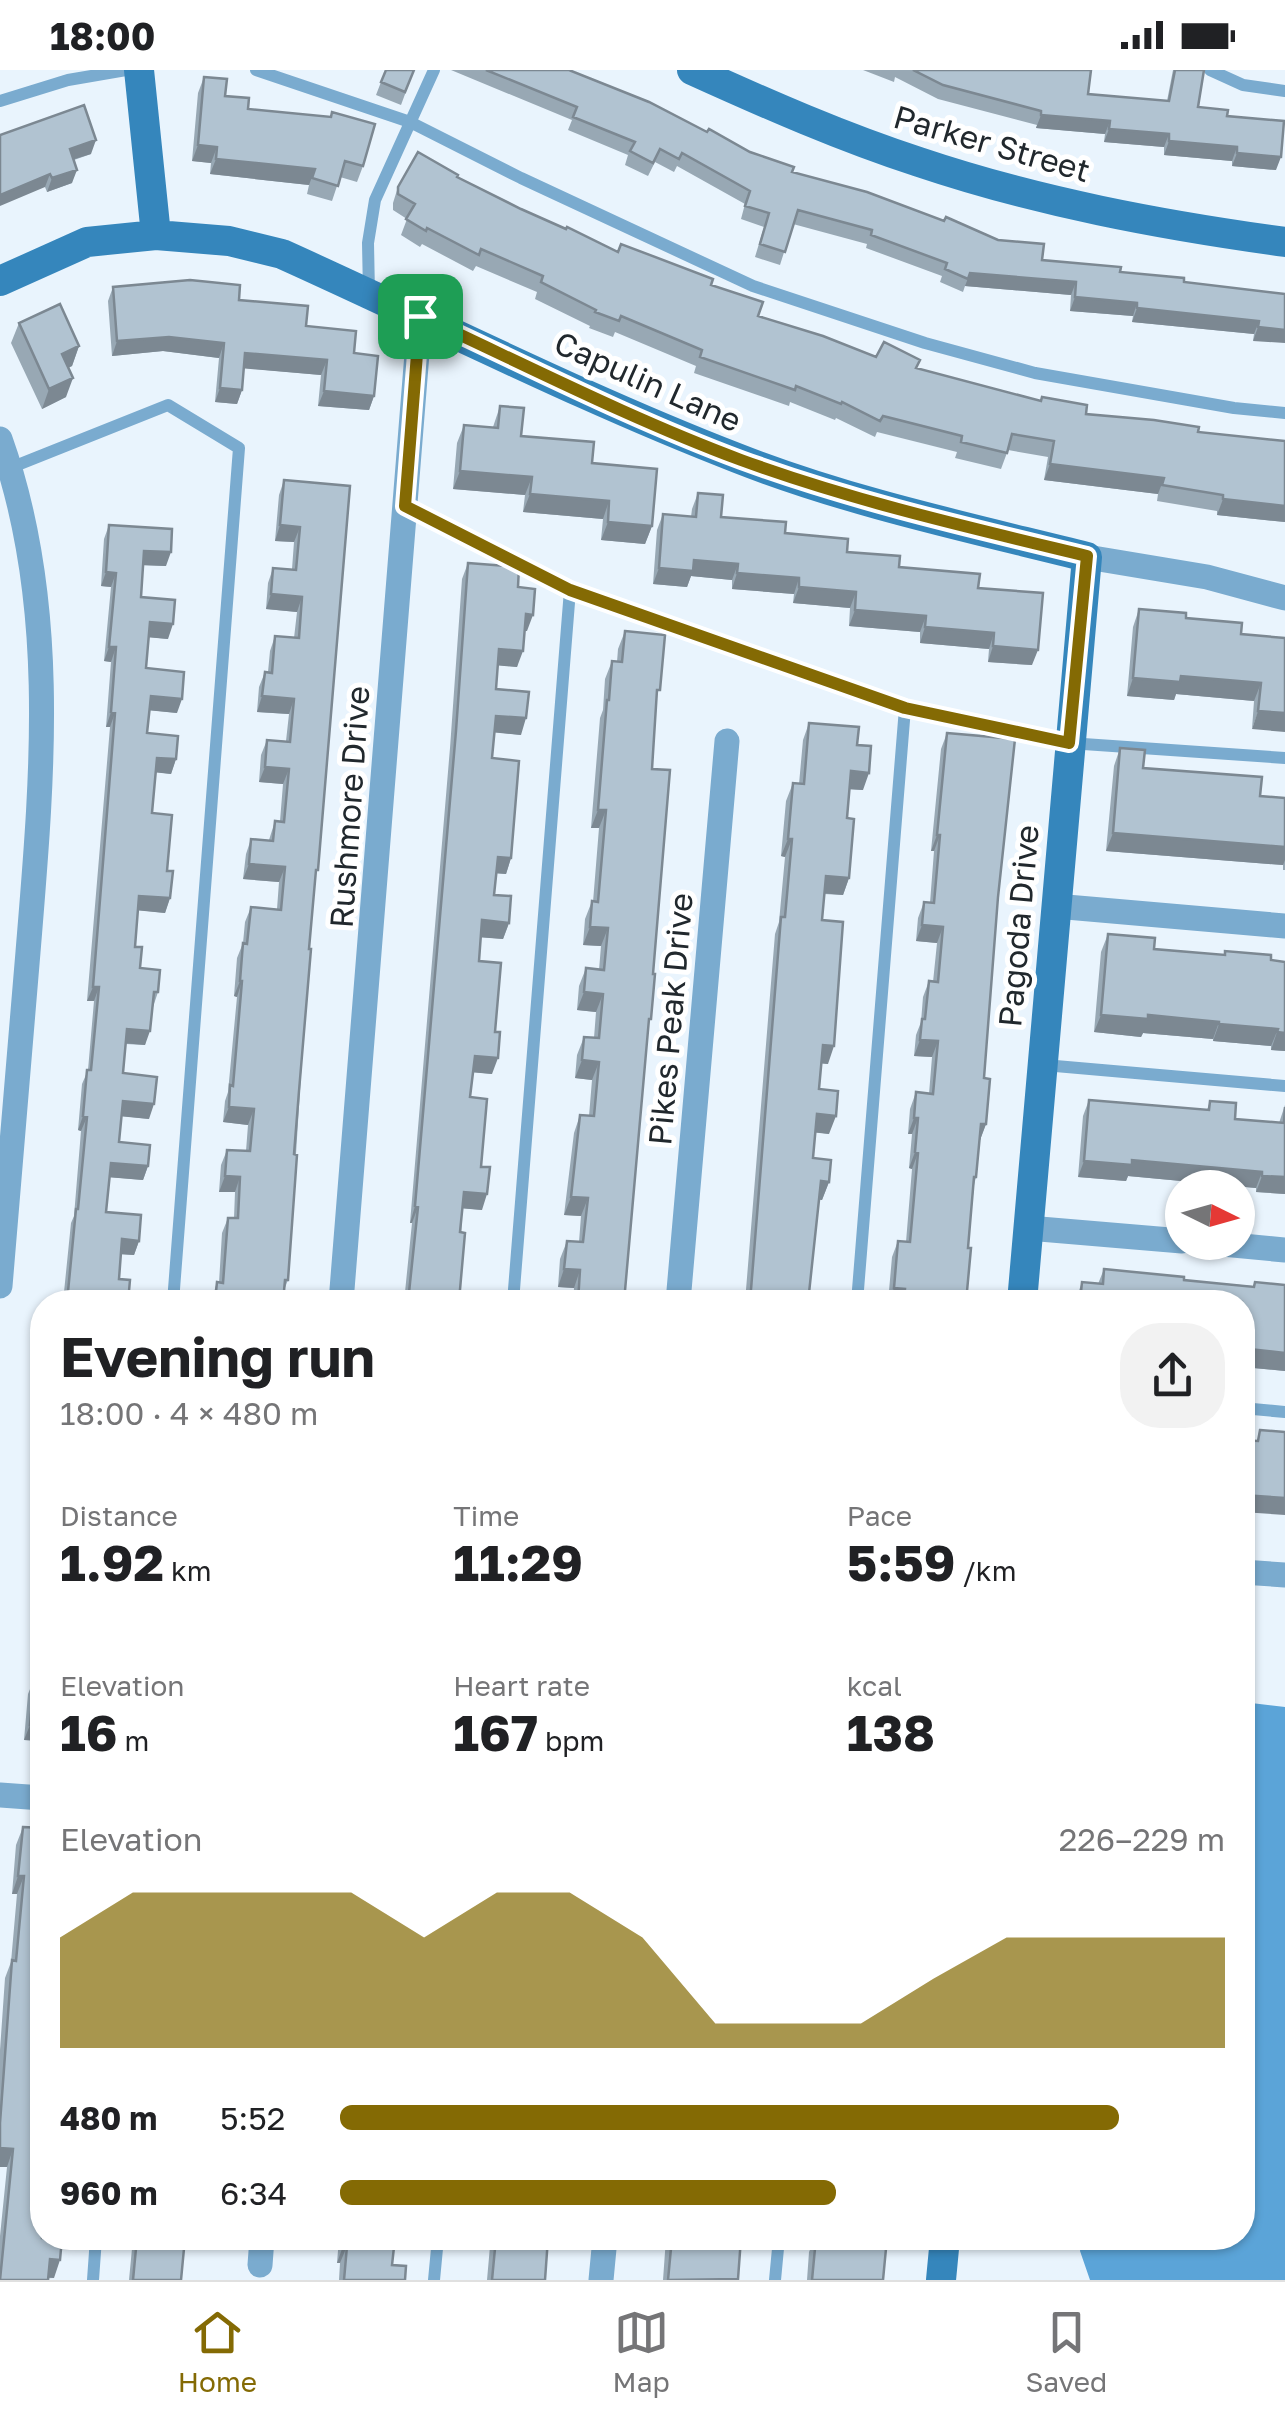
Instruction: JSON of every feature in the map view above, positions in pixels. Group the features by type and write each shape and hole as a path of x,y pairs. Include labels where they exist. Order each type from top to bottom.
{"street":[{"path":"139,70 156,235"},
{"name":"Parker Street","path":"692,70 794,116 920,163 1112,214 1285,242"},
{"name":"Capulin Lane","path":"0,281 88,242 156,235 229,241 282,254 642,419 742,460 892,507 1087,556 1207,577 1285,598"},
{"name":"Rushmore Drive","path":"342,1290 420,316"},
{"path":"0,439 33,568 43,682 39,815 0,1286"},
{"name":"Pagoda Drive","path":"1023,1290 1087,556"},
{"name":"Pikes Peak Drive","path":"679,1290 727,740"},
{"path":"1055,906 1285,926"},
{"path":"1028,1228 1165,1240"},
{"path":"1255,1247 1285,1250"},
{"path":"1255,1573 1285,1576"},
{"path":"0,1795 30,1797"},
{"path":"260,2265 261,2250"},
{"path":"601,2280 604,2250"},
{"path":"941,2280 944,2250"}],"lane":[{"path":"0,101 68,80 126,70"},
{"path":"256,70 410,122 754,286 925,343 1035,372 1234,408 1285,413"},
{"path":"368,293 368,243 375,200 434,70"},
{"path":"1210,70 1243,85 1285,91"},
{"path":"10,468 168,406 239,448 173,1290"},
{"path":"405,506 570,590 905,708 1069,743 1285,758"},
{"path":"514,1290 570,590"},
{"path":"858,1290 905,708"},
{"path":"1041,1065 1285,1086"},
{"path":"1255,1409 1285,1412"},
{"path":"93,2280 95,2250"},
{"path":"434,2280 437,2250"},
{"path":"775,2280 778,2250"}],"water":[{"path":"1255,1703 1285,1707 1285,2280 1090,2280 1080,2251 1255,2250"}],"building":[{"path":"386,70 414,70 405,92 381,82"},
{"path":"486,70 569,70 649,102 707,132 709,129 750,152 794,167 792,172 867,192 944,221 946,217 998,240 1044,244 1042,260 1121,267 1120,272 1285,294 1285,330 1258,327 1259,321 1075,297 1076,282 970,273 968,279 945,269 947,263 871,235 872,230 798,210 785,252 760,244 769,213 745,206 750,191 682,153 679,159 660,149 653,163 630,151 635,142 573,117 577,107"},
{"path":"913,70 1091,70 1088,94 1169,101 1175,70 1204,70 1198,107 1228,110 1227,116 1284,121 1281,157 1237,153 1237,147 1169,141 1169,134 1109,129 1110,121 1041,115 1041,111 943,85"},
{"path":"204,77 227,79 225,96 249,98 248,109 331,117 332,112 375,124 363,166 345,161 338,186 312,178 315,169 216,159 217,147 198,145"},
{"path":"84,105 96,140 70,149 77,170 52,178 50,174 0,195 0,135"},
{"path":"418,152 521,209 618,252 621,244 713,279 711,285 763,302 758,316 876,357 884,342 920,360 916,368 1041,401 1042,397 1087,405 1086,414 1154,420 1199,427 1198,432 1285,441 1285,506 1223,499 1223,495 1162,485 1164,478 1050,464 1054,441 1012,434 1007,453 961,442 962,436 883,416 880,421 842,402 700,357 702,350 621,316 619,321 595,312 541,282 543,276 481,249 479,255 406,219 415,204 398,194 398,187"},
{"path":"190,280 240,285 239,300 308,306 306,326 356,331 354,353 378,356 374,396 324,391 327,360 245,353 242,390 220,388 224,343 169,337 117,341 113,287"},
{"path":"60,304 79,346 62,354 73,378 49,389 19,323"},
{"path":"500,406 524,408 521,436 594,442 592,463 657,469 652,526 608,522 609,501 530,494 532,477 460,471 464,425 498,428"},
{"path":"284,480 350,486 309,949 288,1280 284,1290 216,1290 217,1282 223,1283 228,1218 238,1218 240,1177 225,1176 227,1150 250,1151 254,1109 229,1107 243,943 247,944 251,907 281,910 285,867 249,864 251,839 273,841 275,821 284,822 289,769 265,767 267,740 290,742 294,699 262,696 265,672 272,673 275,636 299,638 302,597 271,594 273,568 296,570 300,527 280,525"},
{"path":"698,493 723,495 721,517 786,522 785,533 848,539 847,552 900,556 899,567 980,574 978,588 1043,593 1038,650 993,646 994,633 925,627 926,616 855,610 856,592 799,587 799,578 737,573 738,564 694,560 693,571 659,568 663,514 696,517"},
{"path":"109,525 172,529 171,552 144,551 141,597 175,600 173,624 150,622 146,668 184,672 182,699 151,696 147,733 178,736 176,759 157,758 152,813 172,815 167,871 173,871 170,898 139,896 135,947 142,947 140,968 160,970 158,992 154,992 150,1031 127,1029 123,1073 157,1077 154,1104 123,1101 119,1142 150,1145 148,1166 111,1163 106,1212 141,1215 139,1241 122,1239 119,1279 130,1280 129,1290 68,1290 87,1117 83,1116 87,1070 91,1070 99,987 93,987 115,713 111,712 116,647 109,647 116,573 106,572"},
{"path":"468,563 519,567 518,587 535,589 533,615 526,614 523,651 499,649 496,689 529,692 526,718 496,716 492,758 519,761 511,858 498,857 494,895 511,896 509,923 482,920 479,961 501,963 495,1032 500,1032 498,1058 475,1056 470,1097 487,1099 481,1167 490,1167 487,1194 464,1192 460,1290 409,1290 418,1207 415,1206"},
{"path":"1139,609 1242,623 1241,634 1285,638 1285,713 1258,711 1261,683 1181,676 1180,682 1133,678"},
{"path":"625,631 665,635 652,769 670,770 625,1290 579,1290 580,1270 564,1269 567,1241 583,1242 588,1198 571,1197 580,1115 594,1116 599,1062 582,1060 584,1037 599,1038 603,994 584,992 586,968 604,970 608,928 590,927 592,901 598,902 606,810 598,810 607,700 612,661 622,662"},
{"path":"809,723 859,727 857,745 871,746 869,773 851,771 847,818 854,819 849,878 826,876 822,920 843,922 834,1046 823,1045 819,1089 838,1091 836,1116 817,1114 813,1158 831,1160 829,1182 821,1181 809,1290 751,1290 781,917 785,917 792,839 788,839 793,783 804,784"},
{"path":"947,733 1015,739 984,1078 990,1079 986,1124 981,1124 974,1177 967,1290 905,1290 894,1288 898,1241 910,1242 918,1153 916,1092 933,1094 938,1041 920,1040 929,981 938,982 943,927 922,925 924,902 934,903"},
{"path":"1120,748 1145,750 1143,768 1262,777 1260,796 1285,798 1285,847 1113,833"},
{"path":"1108,934 1155,938 1154,949 1271,955 1271,960 1285,962 1285,1033 1277,1032 1278,1029 1148,1015 1148,1019 1101,1015"},
{"path":"1089,1100 1209,1110 1210,1101 1236,1103 1235,1119 1284,1123 1285,1107 1285,1177 1262,1176 1262,1172 1255,1170 1132,1160 1132,1165 1084,1161"},
{"path":"1104,1269 1254,1287 1255,1282 1285,1285 1285,1353 1255,1350 1255,1290 1081,1290 1082,1282 1103,1284"},
{"path":"1260,1430 1285,1432 1285,1498 1255,1496 1255,1441"},
{"path":"23,1827 30,1827 30,2250 61,2250 60,2260 50,2259 48,2280 0,2280 13,2149 0,2148 0,2123 12,1960 16,1961 24,1876 18,1876"},
{"path":"136,2250 184,2250 181,2280 133,2280"},
{"path":"347,2250 394,2250 392,2265 406,2266 405,2280 344,2280"},
{"path":"495,2250 547,2250 545,2280 492,2280"},
{"path":"671,2250 740,2250 738,2279 668,2280"},
{"path":"815,2250 886,2250 883,2280 812,2280"}],"route":[{"path":"420,316 642,419 742,460 945,522 1087,556 1069,743 905,708 570,590 405,506 420,316"}]}
